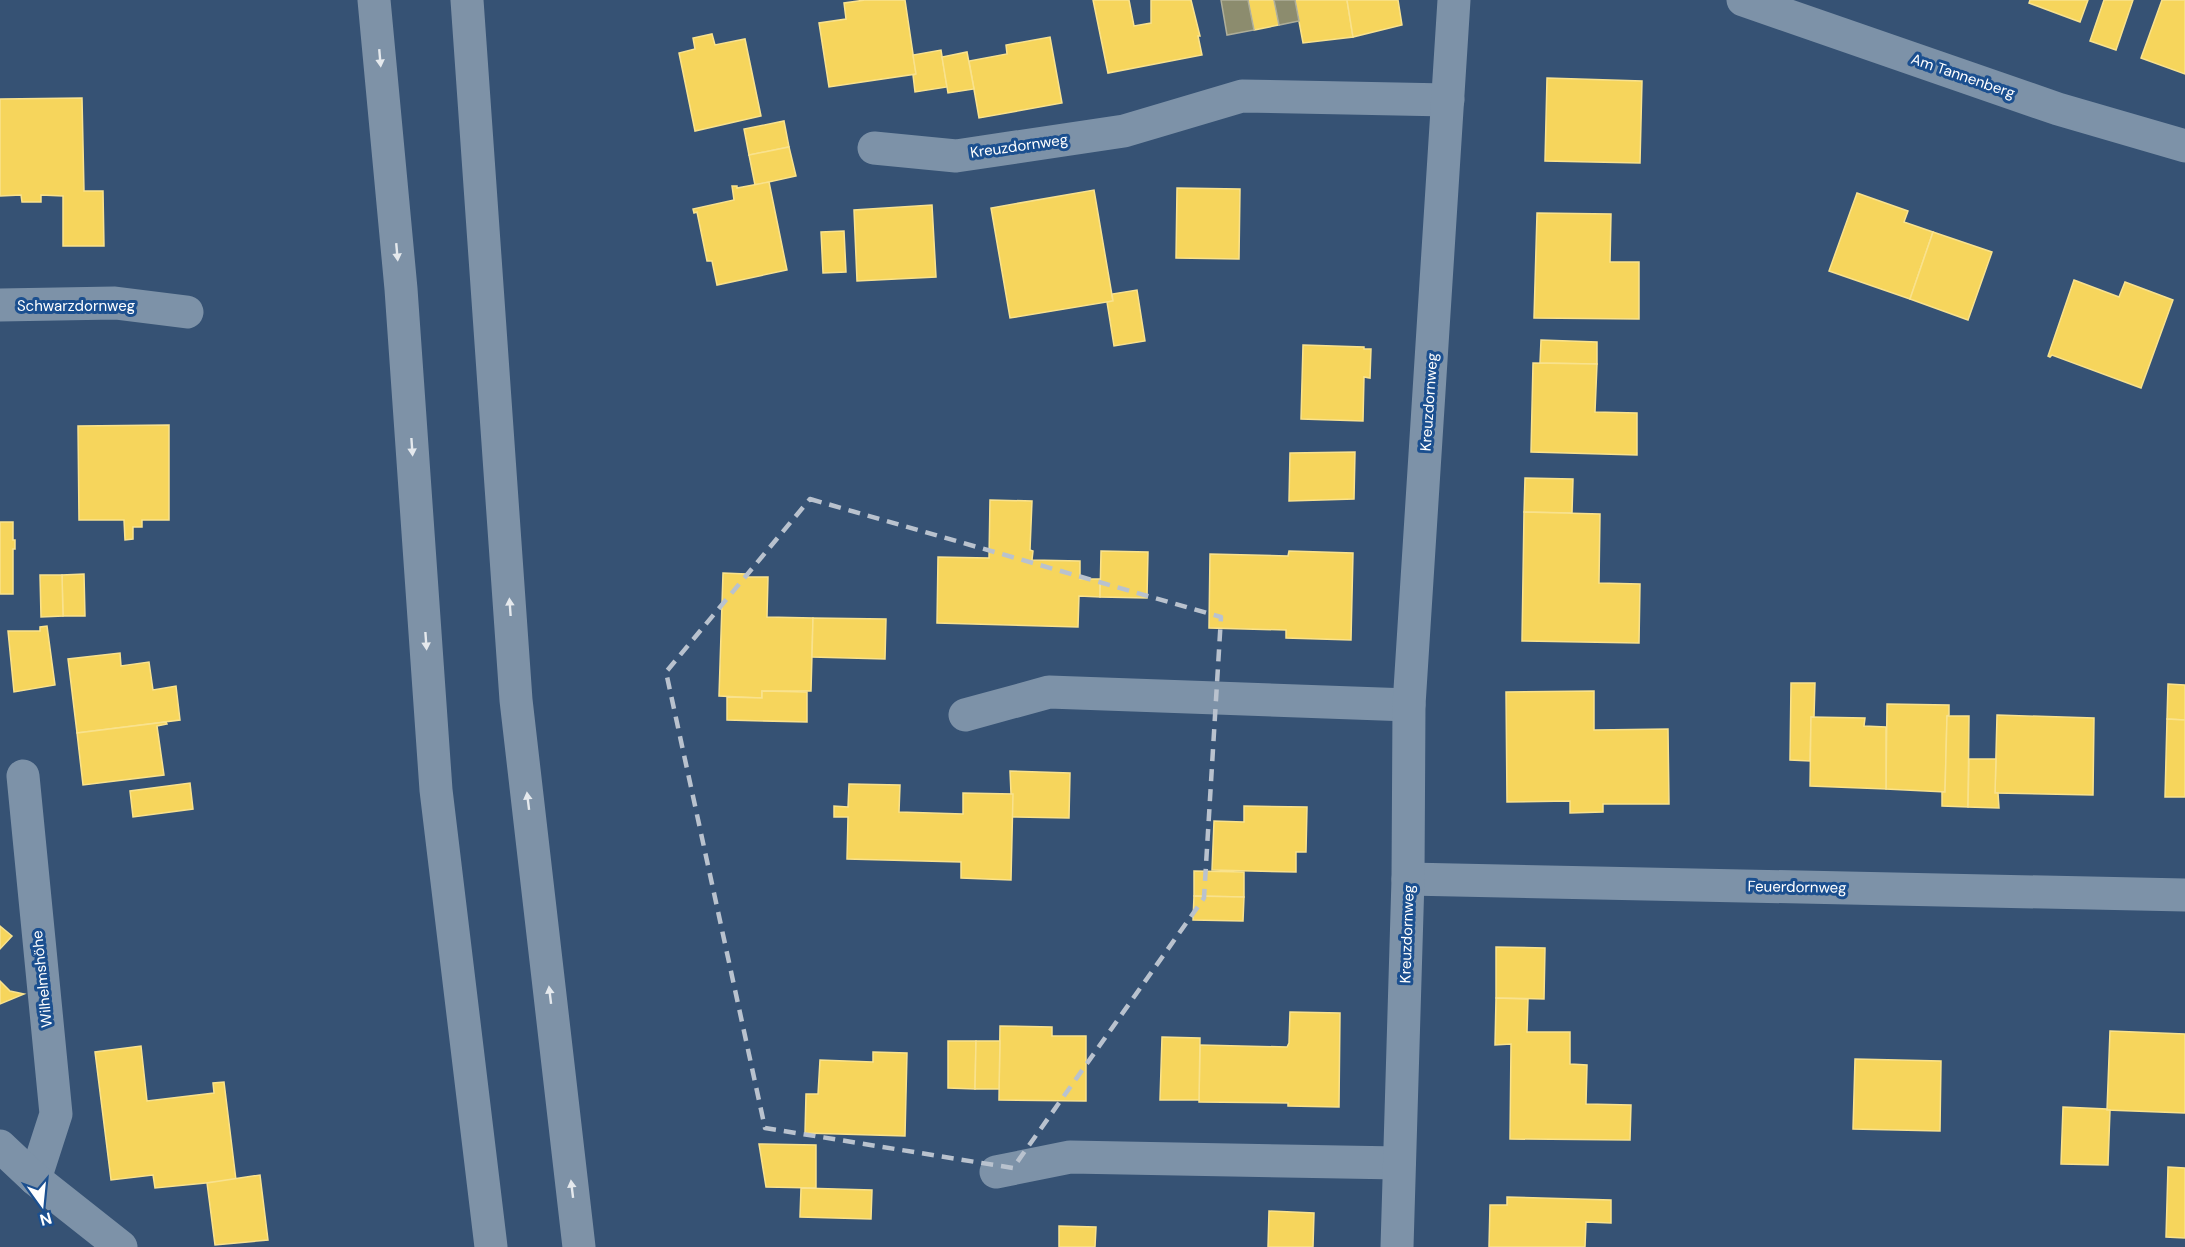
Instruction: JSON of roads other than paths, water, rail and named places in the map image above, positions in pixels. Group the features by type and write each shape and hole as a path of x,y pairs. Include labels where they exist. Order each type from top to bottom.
{"highway":[{"path":"374,0 401,289 436,790 491,1247"},
{"path":"467,0 516,700 579,1247"}],"street":[{"name":"Kreuzdornweg","path":"1397,1247 1408,879 1410,705 1454,0"},
{"name":"Am Tannenberg","path":"1743,0 2058,109 2185,146"},
{"name":"Kreuzdornweg","path":"874,148 956,156 1124,131 1242,96 1448,100"},
{"name":"Schwarzdornweg","path":"0,305 115,303 187,312"},
{"path":"965,715 1049,692 1410,705"},
{"name":"Wilhelmshöhe","path":"22,776 56,1114 35,1179"},
{"name":"Feuerdornweg","path":"1408,879 2185,895"},
{"path":"0,1146 35,1179 121,1247"},
{"path":"996,1172 1070,1157 1399,1163"}]}
